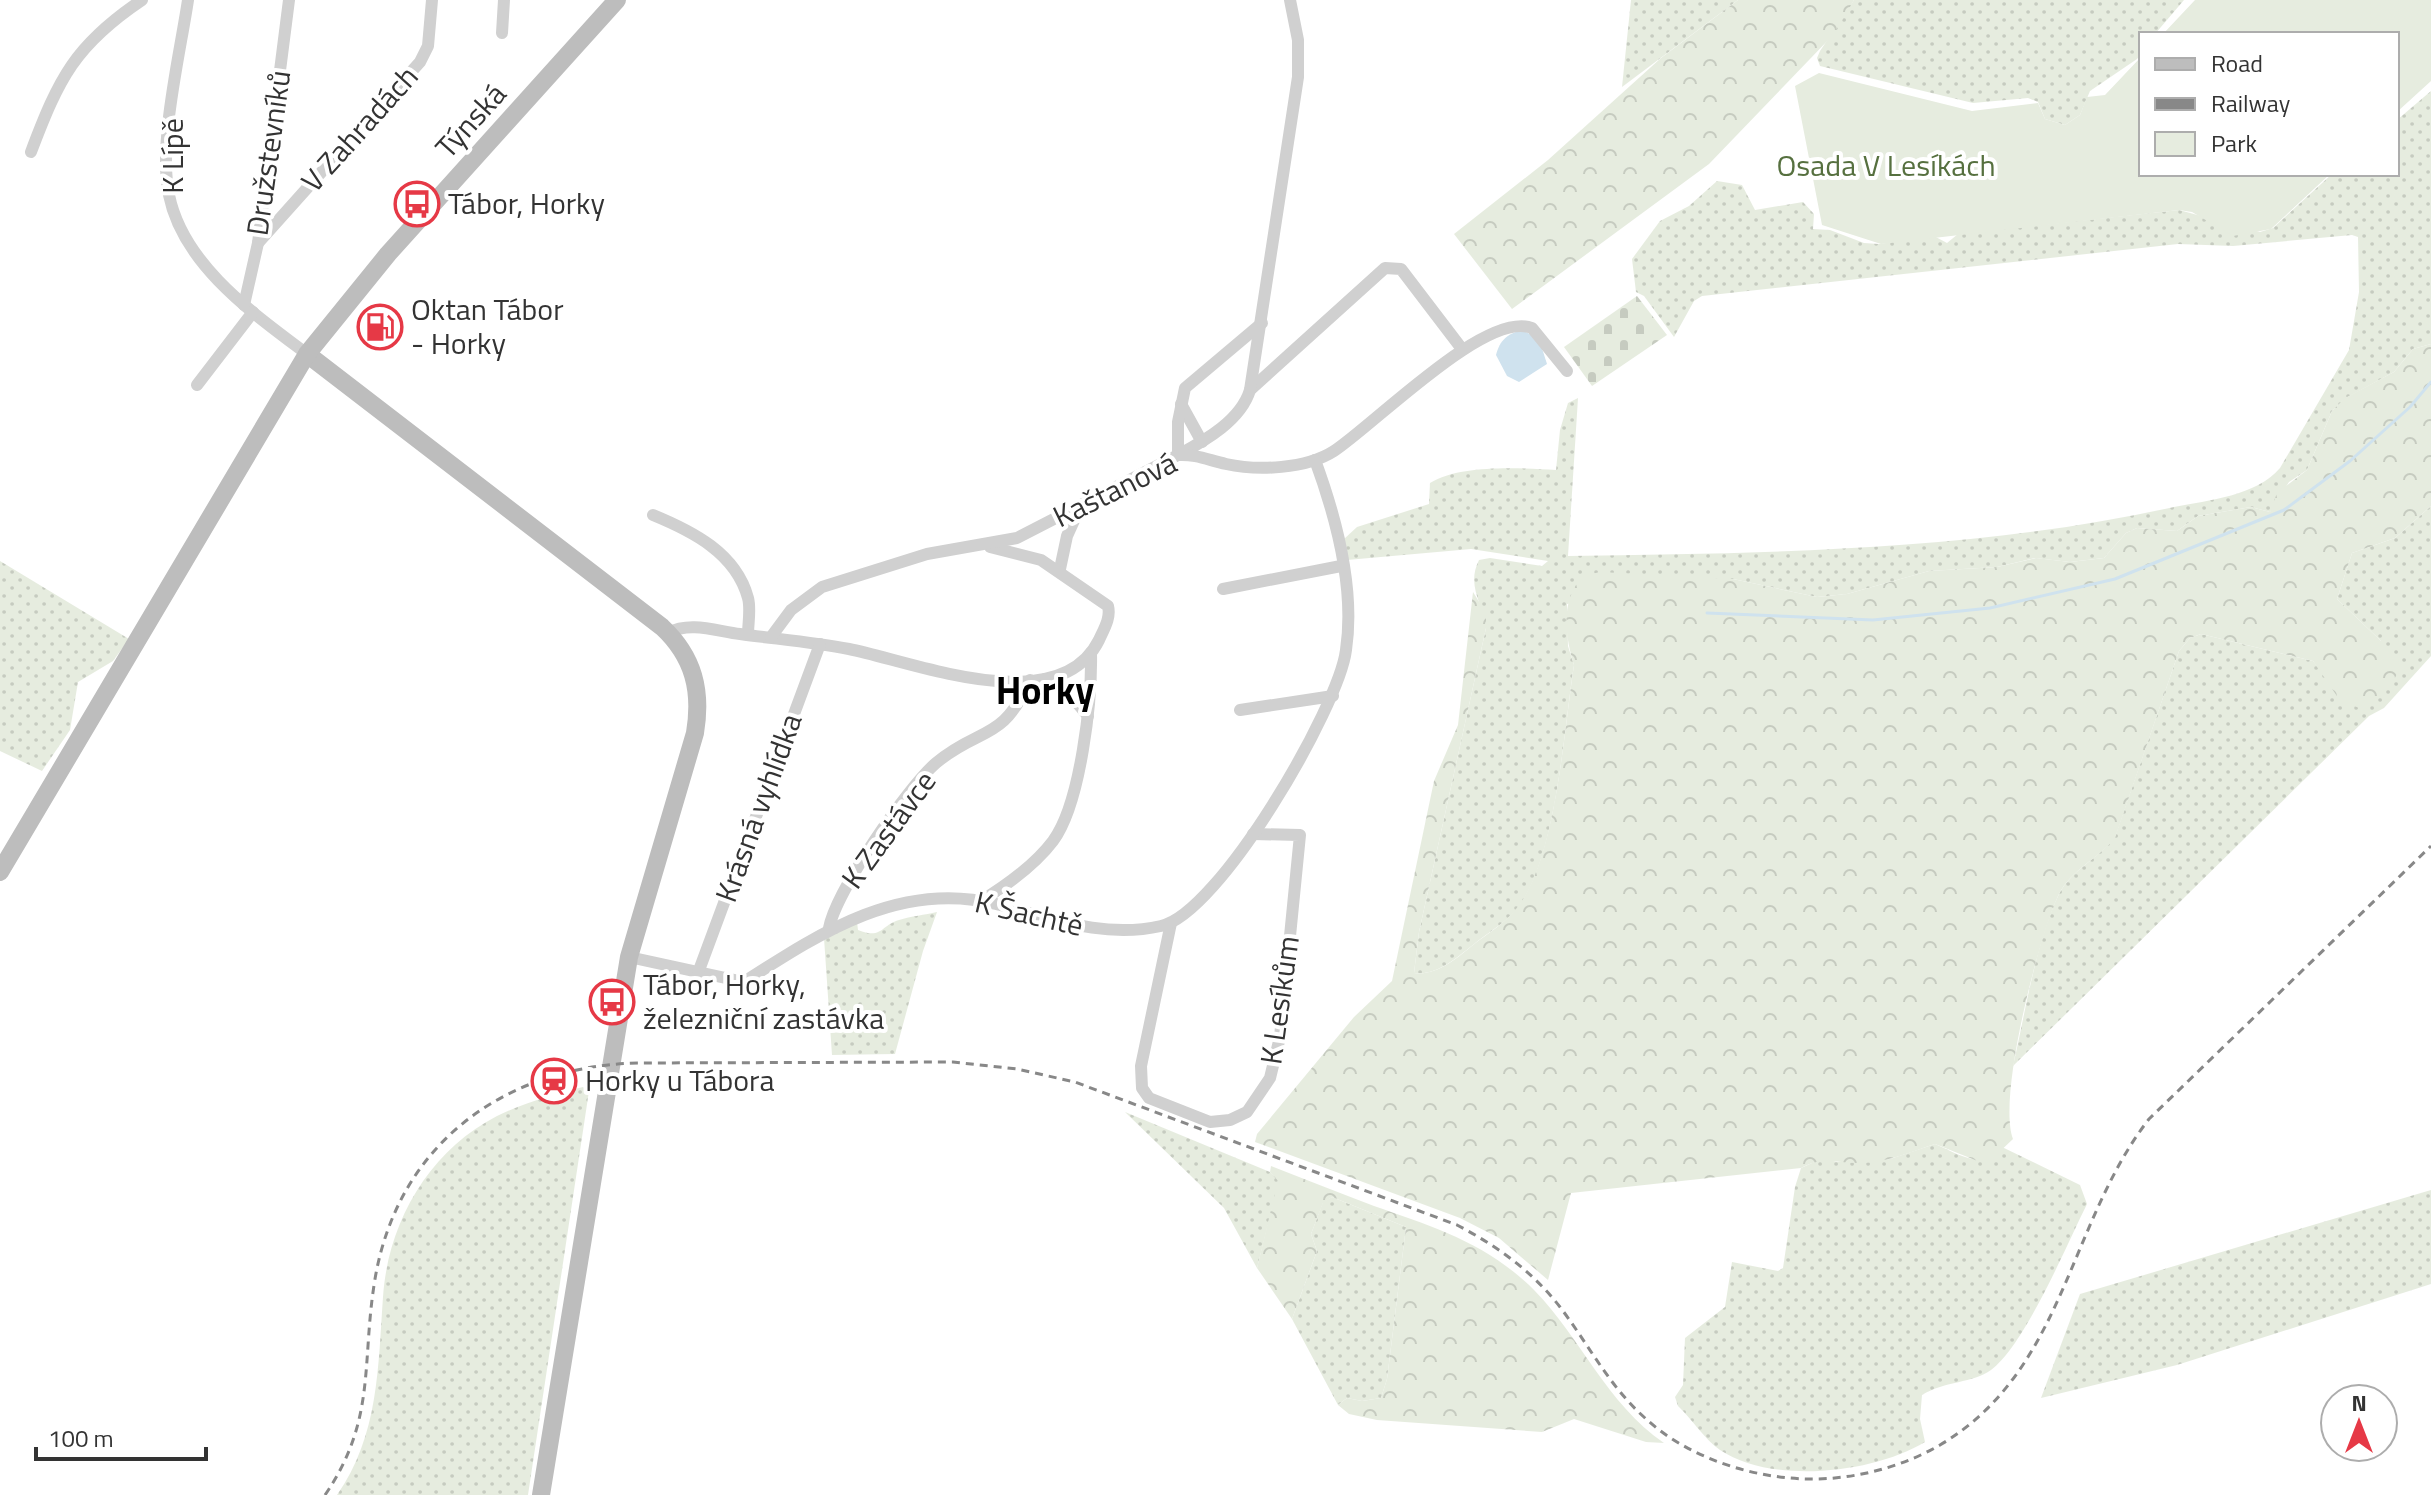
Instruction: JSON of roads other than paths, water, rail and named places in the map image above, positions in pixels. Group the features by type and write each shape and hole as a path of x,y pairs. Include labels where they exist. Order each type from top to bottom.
{"street":[{"path":"31,152 55,89 79,52 108,23 142,0"},
{"name":"K Lípě","path":"188,0 169,133 168,193 176,218 192,246 249,309 307,354"},
{"name":"Družstevníků","path":"249,309 289,0"},
{"name":"V Zahradách","path":"258,243 420,62 428,46 432,0"},
{"path":"502,33 504,0"},
{"name":"Týnská","path":"0,872 307,354 388,254 617,0"},
{"path":"1250,390 1298,77 1298,40 1290,0"},
{"path":"1178,455 1202,442 1235,415 1250,390 1385,268 1401,269 1462,349"},
{"path":"197,385 249,309"},
{"path":"1178,455 1181,404 1191,381 1262,323"},
{"name":"Kaštanová","path":"771,637 791,610 822,587 927,554 1017,538 1178,455 1198,455 1235,465 1287,465 1315,460 1348,441 1462,349 1496,330 1528,326 1542,338 1567,371"},
{"path":"307,354 668,633 692,670 698,712 684,773 629,957 541,1495"},
{"path":"1181,404 1202,442"},
{"path":"1171,923 1217,881 1253,834 1333,696 1347,648 1341,566 1315,460"},
{"path":"1060,569 1067,536 1082,504"},
{"path":"653,515 691,530 727,560 749,600 748,635"},
{"path":"981,901 1036,859 1058,833 1081,756 1088,716 1091,653 1110,610 1102,599 1060,569 1034,557 984,545"},
{"path":"1223,589 1341,566"},
{"path":"668,633 691,627 771,637 820,644 944,675 1030,680 1045,679 1075,669 1091,653"},
{"name":"Krásná vyhlídka","path":"698,973 820,644"},
{"path":"1045,679 1072,697 1088,716"},
{"name":"K Zastávce","path":"829,928 846,888 908,795 939,761 1005,721 1021,701 1030,680"},
{"path":"1240,710 1333,696"},
{"name":"K Lesíkům","path":"1171,923 1141,1066 1142,1088 1149,1098 1162,1105 1210,1122 1230,1120 1247,1112 1270,1078 1280,1037 1300,835 1253,834"},
{"name":"K Šachtě","path":"629,957 744,982 829,928 908,901 949,898 981,901 1108,931 1171,923"}],"water":[{"path":"1522,330 1539,339 1547,364 1519,382 1507,376 1496,355 1505,338"}],"waterway":[{"path":"1707,613 1873,620 1990,608 2115,579 2284,510 2350,461 2410,407 2431,382"}],"railway":[{"path":"325,1495 342,1467 360,1415 375,1279 387,1231 407,1188 434,1152 466,1121 503,1097 544,1079 590,1068 638,1063 953,1062 1017,1069 1075,1082 1472,1233 1513,1260 1538,1282 1571,1321 1632,1406 1662,1432 1701,1455 1745,1470 1790,1478 1845,1477 1878,1470 1940,1445 1982,1414 2014,1378 2061,1294 2099,1204 2122,1160 2149,1119 2431,846"}],"place":[{"name":"Tábor, Horky","path":"417,204"},
{"name":"Oktan Tábor - Horky","path":"380,327"},
{"name":"Tábor, Horky, železniční zastávka","path":"612,1002"},
{"name":"Horky u Tábora","path":"554,1081"}],"district":[{"name":"Horky","path":"1045,691"}],"park label":[{"name":"Osada V Lesíkách","path":"1886,166"}]}
